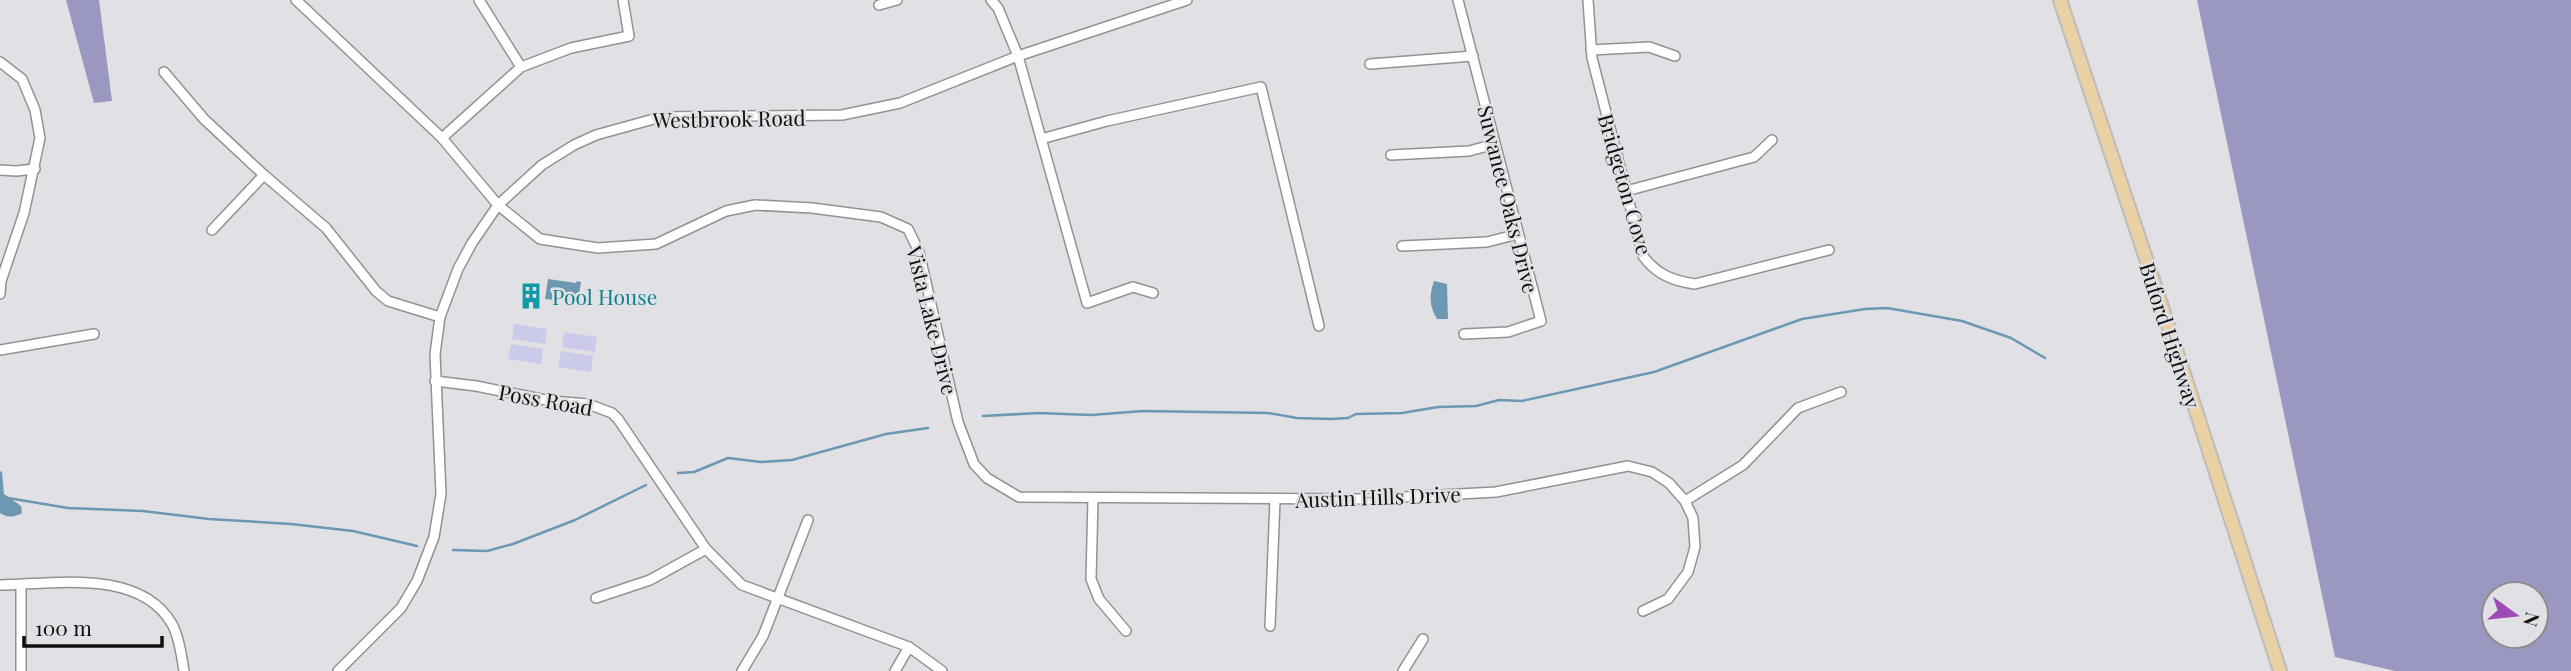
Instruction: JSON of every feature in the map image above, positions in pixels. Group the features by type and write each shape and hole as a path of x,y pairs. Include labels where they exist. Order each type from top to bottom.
{"main road":[{"name":"Buford Highway","path":"2060,0 2280,671"}],"street":[{"path":"296,0 442,138 498,205"},
{"path":"479,0 521,67"},
{"path":"442,138 521,67 571,48 629,36 623,0"},
{"path":"879,5 897,0"},
{"path":"991,0 998,8 1018,56 1087,303 1133,287 1153,293"},
{"name":"Westbrook Road","path":"338,671 401,608 416,581 434,537 441,494 435,354 440,317 458,269 498,205 542,165 574,145 632,123 661,117 822,116 862,113 900,103 1018,56 1187,0"},
{"name":"Suwanee Oaks Drive","path":"1458,0 1541,321 1508,332 1464,334"},
{"name":"Bridgeton Cove","path":"1588,0 1591,50 1643,256 1651,267 1679,282 1695,284 1829,250"},
{"path":"1591,50 1648,47 1675,56"},
{"path":"1370,64 1473,56"},
{"path":"0,62 22,79 36,110 40,138 35,169 12,253 1,281 0,294"},
{"path":"164,72 204,118 264,175 327,228 376,291 388,301 440,317"},
{"path":"1041,139 1107,121 1261,87 1319,326"},
{"path":"1626,191 1754,157 1772,140"},
{"path":"1391,155 1469,151 1495,144"},
{"path":"0,170 16,172 35,169"},
{"path":"212,230 264,175"},
{"name":"Vista Lake Drive","path":"498,205 540,239 598,248 656,244 726,211 755,205 856,213 881,217 908,229 919,252 959,425"},
{"path":"1402,246 1487,243 1518,234"},
{"path":"0,350 94,334"},
{"name":"Poss Road","path":"435,381 551,401 588,404 612,413 706,549 742,585 909,647 942,671"},
{"path":"1643,611 1668,599 1688,572 1695,547 1693,518 1685,501 1743,465 1798,408 1841,392"},
{"name":"Austin Hills Drive","path":"959,425 974,464 987,478 1019,497 1366,499 1496,492 1628,466 1652,472 1670,483 1685,501"},
{"path":"1093,498 1091,579 1099,599 1126,631"},
{"path":"1270,626 1275,500"},
{"path":"741,671 763,636 808,520"},
{"path":"596,598 650,580 706,549"},
{"path":"21,671 22,584"},
{"path":"0,585 96,584 119,586 139,594 172,624 184,671"},
{"path":"1403,671 1423,639"},
{"path":"895,671 909,647"}],"shaded area":[{"path":"66,0 99,0 112,101 94,103"},
{"path":"2197,0 2571,0 2571,671 2395,671 2335,657"},
{"path":"548,279 581,282 578,301 556,296 555,300 545,299"},
{"path":"1434,281 1447,284 1448,319 1437,319 1432,309"},
{"path":"514,324 547,329 545,344 512,339"},
{"path":"564,332 597,337 595,352 562,347"},
{"path":"511,344 543,349 541,364 508,359"},
{"path":"561,351 593,356 591,372 558,367"},
{"path":"0,471 4,494 21,506 22,513 8,516 0,513"}],"waterway":[{"path":"983,416 1039,413 1091,415 1143,411 1268,413 1297,418 1331,419 1348,418 1356,414 1476,406 1499,400 1522,401 1654,372 1802,319 1865,309 1887,308 1962,321 2011,338 2045,358"},
{"path":"678,473 694,472 728,458 761,462 792,460 886,434 928,428"},
{"path":"453,550 487,551 513,544 575,520 646,485"},
{"path":"8,498 68,508 143,511 353,531 417,546"}],"place":[{"name":"Pool House","path":"531,296"}]}
